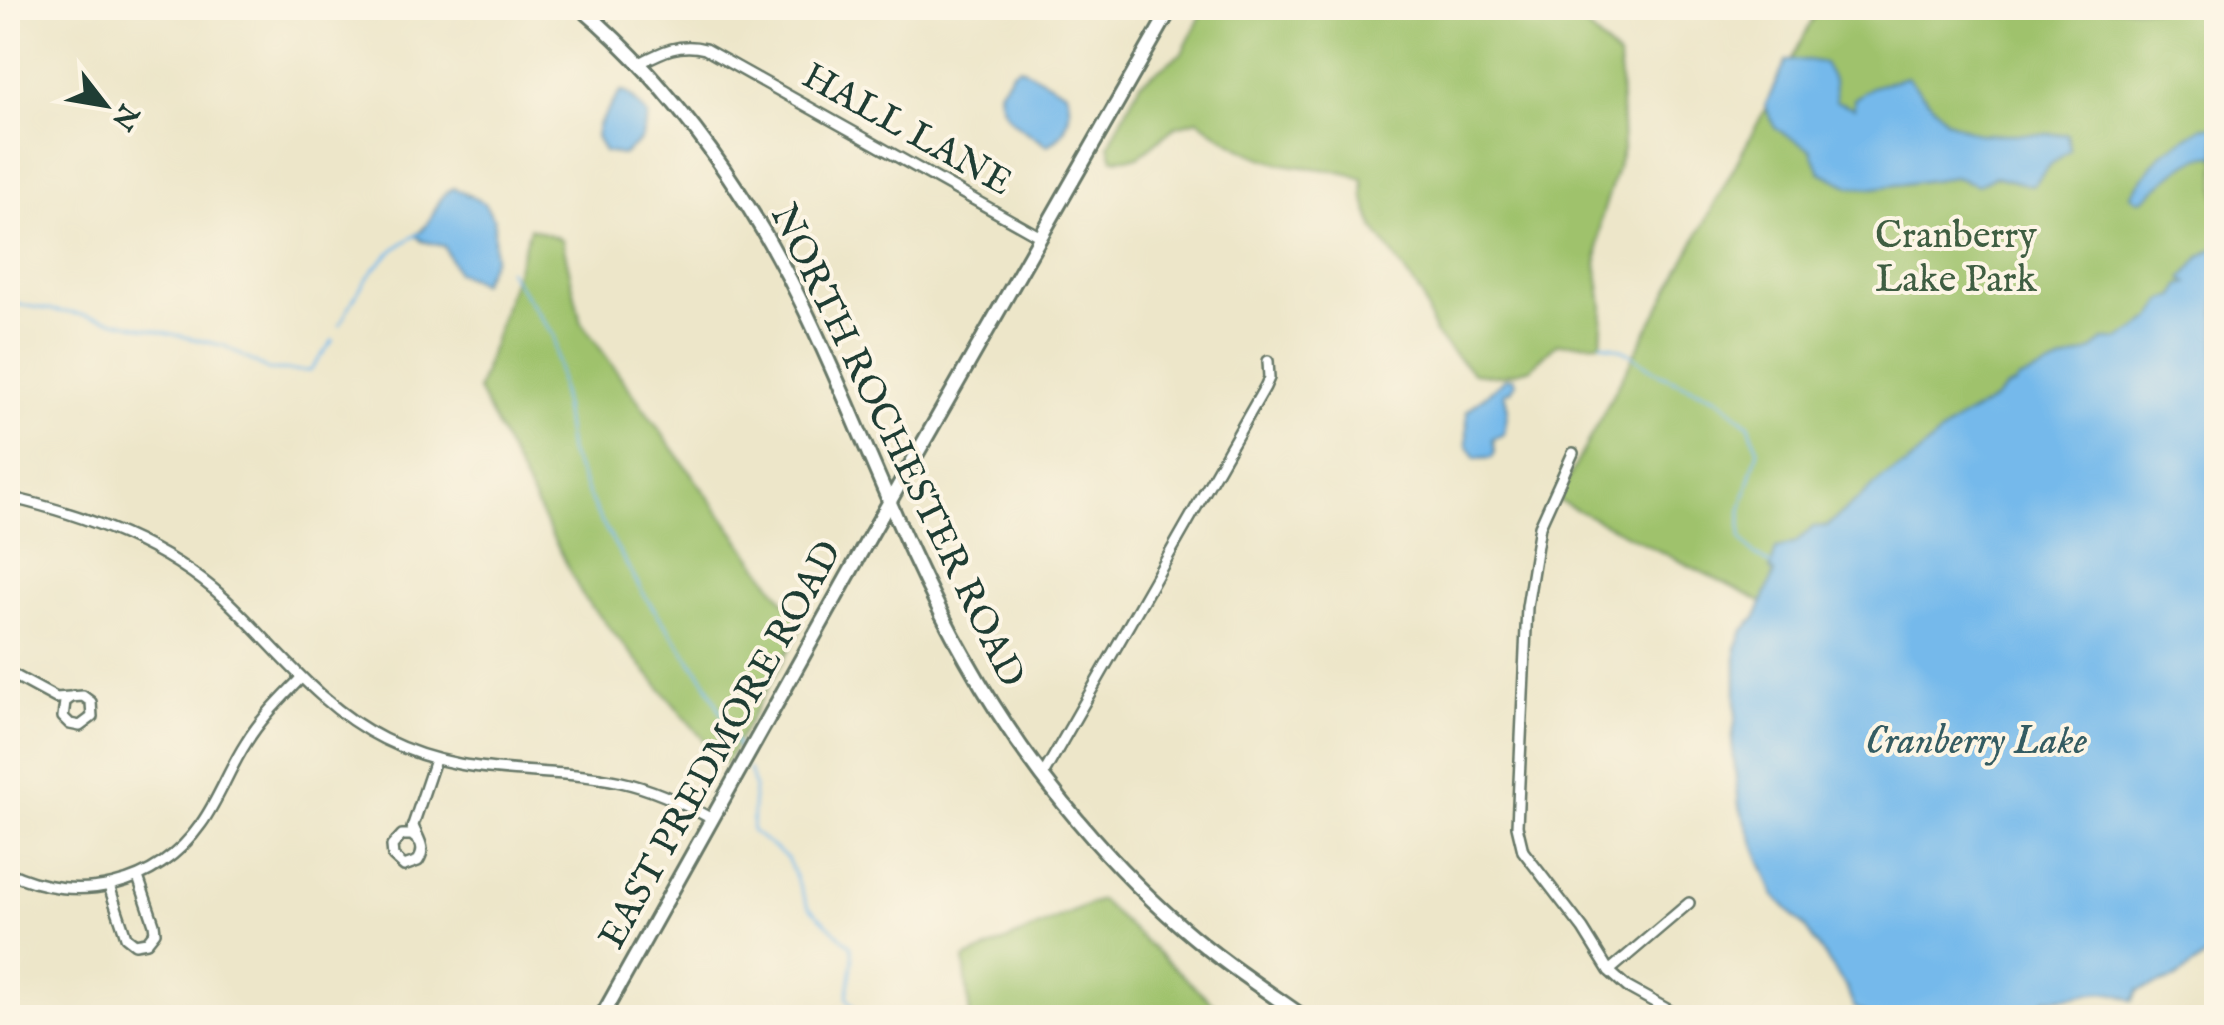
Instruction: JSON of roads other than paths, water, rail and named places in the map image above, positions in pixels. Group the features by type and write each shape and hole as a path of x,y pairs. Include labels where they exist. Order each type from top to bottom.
{"main road":[{"name":"NORTH ROCHESTER ROAD","path":"581,8 676,107 761,228 808,315 915,560 963,655 1008,729 1114,862 1160,908 1251,982 1306,1018"},
{"name":"EAST PREDMORE ROAD","path":"601,1018 1171,8"}],"street":[{"name":"HALL LANE","path":"638,64 668,48 689,45 705,49 1040,236"},
{"path":"1043,775 1265,387 1268,361"},
{"path":"1573,453 1543,519 1527,607 1516,826 1523,851 1610,971 1683,1018"},
{"path":"8,498 82,516 159,552 221,595 301,678 349,720 386,741 436,760 480,770 618,781 671,798 712,818"},
{"path":"8,672 56,698 82,696 91,702 92,716 85,724 75,726 66,721 56,698"},
{"path":"8,872 42,885 68,889 109,886 138,877 173,855 198,829 246,742 301,678"},
{"path":"62,712 64,702 72,696"},
{"path":"414,826 421,856 414,864 404,866 392,852 394,842 414,826 436,760"},
{"path":"402,836 412,836 420,842"},
{"path":"109,886 126,937 135,944 146,942 154,932 154,924 138,877"},
{"path":"1610,971 1689,904"}],"water":[{"path":"1786,61 1824,63 1834,81 1836,101 1854,108 1854,99 1872,87 1907,77 1947,121 1978,134 2067,134 2070,150 2049,165 2033,186 1995,176 1978,185 1955,177 1874,188 1851,187 1820,172 1811,150 1775,128 1765,106"},
{"path":"1020,67 1066,92 1067,123 1060,136 1047,145 1015,124 1000,101 999,91"},
{"path":"621,91 630,95 648,116 641,140 623,155 604,152 596,136 598,126"},
{"path":"2203,127 2216,127 2216,156 2187,164 2143,199 2130,195 2162,153"},
{"path":"454,188 484,203 494,219 494,257 481,283 457,273 444,246 422,241 416,235"},
{"name":"Cranberry Lake","path":"2216,247 2216,949 2176,978 2139,990 2133,1001 2099,992 2046,998 2037,1008 2032,1005 2003,1015 1874,1018 1854,1007 1846,987 1804,926 1774,895 1739,805 1732,741 1736,648 1743,631 1756,618 1774,573 1770,570 1776,549 1796,543 1812,527 1827,526 1953,423 1994,400 2018,380 2093,350 2104,340 2117,340 2136,330 2152,318 2163,301 2175,296 2180,285 2188,283 2182,279 2201,256"},
{"path":"1506,378 1516,382 1504,392 1508,409 1504,434 1493,439 1492,457 1476,458 1467,445 1467,411"}],"waterway":[{"path":"340,325 372,272 393,250 419,234"},
{"path":"508,270 554,336 569,452 596,512 646,598 706,682 740,751"},
{"path":"8,303 102,318 225,346 268,370 310,371 333,340"},
{"path":"1601,343 1624,350 1661,375 1718,398 1749,425 1758,450 1741,510 1741,539 1771,565"},
{"path":"749,769 754,787 752,831 787,858 808,906 851,946 847,998 862,1018"}],"park label":[{"name":"Cranberry Lake Park","path":"1956,256"}]}
